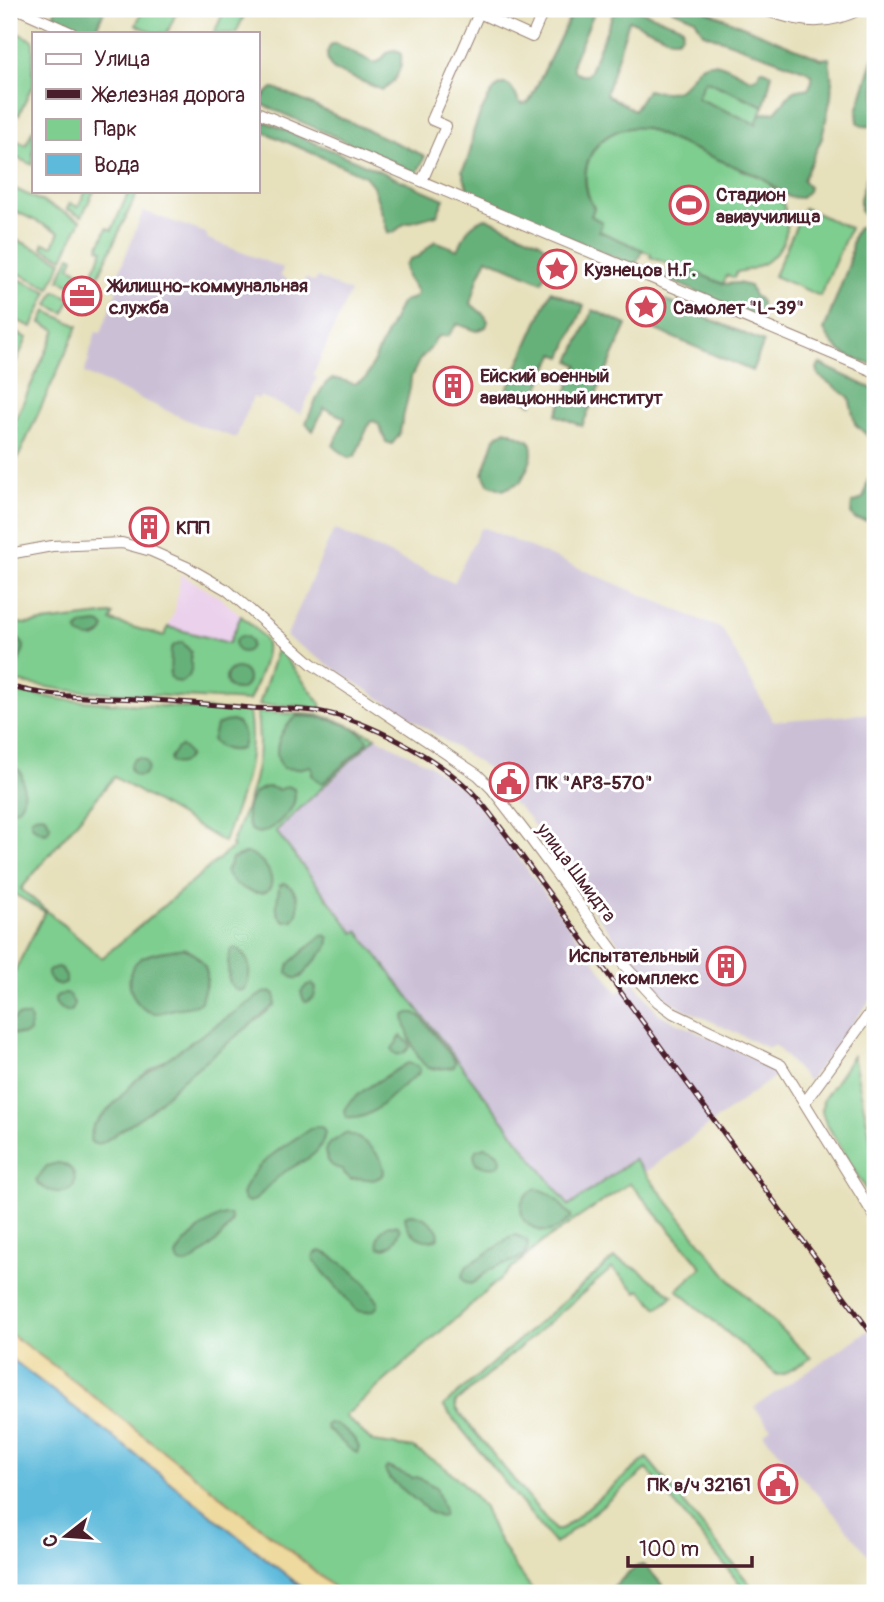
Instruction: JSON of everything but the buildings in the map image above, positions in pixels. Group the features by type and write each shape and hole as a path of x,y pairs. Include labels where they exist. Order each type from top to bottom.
{"street":[{"path":"18,9 70,32"},
{"path":"422,181 446,126 432,120 479,13 532,37 544,9"},
{"path":"760,9 796,19 822,22 861,9"},
{"path":"259,113 875,372"},
{"name":"улица Шмидта","path":"9,554 52,546 122,543 150,551 187,567 227,590 312,664 478,775 529,837 624,965 662,1006 781,1065 875,1217"},
{"path":"804,1102 875,1006"}],"shaded area":[{"path":"143,211 206,233 208,239 283,268 280,276 302,286 305,278 315,282 317,277 350,292 313,375 317,377 301,414 260,396 259,399 253,397 236,438 198,425 84,373 96,332 101,333 117,290 113,288"},
{"path":"485,528 722,629 773,721 875,713 875,993 808,1081 775,1045 768,1048 670,1002 636,966 537,836 539,834 529,818 515,806 487,768 286,637 334,529 454,583 480,529"},
{"path":"181,574 222,599 241,616 230,643 168,627 175,610"},
{"path":"376,737 428,764 469,794 618,993 634,982 659,1014 773,1068 778,1074 644,1173 633,1160 569,1206 358,931 355,933 276,830"},
{"path":"875,1326 875,1563 763,1434 771,1428 754,1407"}],"green space":[{"path":"56,9 105,9 94,32 78,32 51,20"},
{"path":"143,9 178,9 167,32 152,32 136,25"},
{"path":"225,9 247,9 236,32 214,32"},
{"path":"574,9 590,9 593,15 573,62 573,69 582,75 587,75 590,71 615,9 639,9 683,28 682,35 671,39 629,20 606,94 634,110 647,90 675,91 707,63 724,66 751,79 757,77 762,69 772,74 764,106 705,80 697,98 756,124 760,114 775,112 793,91 809,88 812,81 812,75 807,71 703,33 695,19 671,9 702,9 821,59 829,58 831,97 822,138 803,180 809,187 808,191 801,198 789,197 762,178 644,128 628,128 613,133 593,151 587,164 587,193 594,208 591,216 602,222 599,231 643,250 635,266 464,193 467,187 462,170 486,102 497,87 503,84 512,88 520,103 529,102"},
{"path":"10,30 32,40 32,88 19,115 9,111"},
{"path":"332,44 374,63 380,61 389,51 396,50 401,54 399,70 391,84 382,90 334,70 327,57"},
{"path":"875,54 875,126 866,126 858,122 857,111"},
{"path":"704,80 764,106 756,124 697,98"},
{"path":"272,88 425,156 417,173 263,105 261,99"},
{"path":"259,119 444,199 437,215 404,224 388,233 373,186 365,176 259,130"},
{"name":"Стадион авиаучилища","path":"636,127 762,178 784,205 786,235 780,248 755,268 737,272 734,278 727,275 723,284 671,262 670,265 650,257 651,254 599,231 591,216 594,208 586,180 591,155 598,144 608,136"},
{"path":"32,131 32,165 10,155 9,157 9,147 13,139 26,145"},
{"path":"875,163 875,231 860,210 860,199 870,167"},
{"path":"9,186 81,220 63,258 42,248 44,243 53,246 59,232 9,208"},
{"path":"86,192 94,192 82,216 67,209 70,203 78,207"},
{"path":"129,192 138,192 98,277 92,274 103,250 98,248 107,228 112,230"},
{"path":"804,208 850,228 820,296 774,276"},
{"path":"486,218 540,242 548,249 551,259 542,282 487,258 471,304 485,316 488,321 486,327 477,331 457,324 448,336 436,338 420,359 411,377 399,435 392,444 386,442 378,423 370,422 355,456 349,458 333,446 345,418 324,408 313,431 306,423 320,392 332,379 355,384 366,378 401,303 416,296 417,291 407,277 405,265 410,259 419,256 435,241 458,250 471,226"},
{"path":"865,226 875,246 875,365 845,354 833,344 824,330 849,264 853,237"},
{"path":"9,236 62,261 50,288 9,269"},
{"path":"70,256 74,258 70,267 82,273 76,287 59,280"},
{"path":"671,262 723,284 738,283 750,286 761,306 755,316 664,278"},
{"path":"9,275 48,292 32,327 13,319 9,310"},
{"path":"55,291 71,298 64,313 48,305"},
{"path":"551,291 584,306 562,357 554,354 532,404 506,392"},
{"path":"665,300 764,342 752,371 653,329"},
{"path":"593,310 627,325 582,426 556,415 578,365 570,361"},
{"path":"46,311 78,326 18,458 9,454 9,441 11,442 17,429 12,427 56,330 41,323"},
{"path":"9,329 27,338 9,377"},
{"path":"820,364 875,390 875,450 871,439 855,424 849,397 819,376 817,368"},
{"path":"506,430 530,441 532,453 521,482 503,490 488,484 483,474 495,438"},
{"path":"875,475 875,522 855,519 851,514 852,503 864,497 868,480"},
{"path":"113,615 111,621 164,636 168,627 229,643 241,616 260,634 266,646 261,671 249,701 66,690 9,681 9,622 26,624"},
{"path":"97,623 105,628 97,637 78,634 77,630 82,625"},
{"path":"240,636 246,636 251,644 249,650 240,652 235,647 235,641"},
{"path":"16,637 24,649 17,667 9,670 9,638"},
{"path":"182,642 191,652 191,671 181,682 170,676 171,649"},
{"path":"277,650 321,704 322,709 259,705"},
{"path":"237,668 245,671 248,679 245,687 237,690 229,687 226,679 229,671"},
{"path":"9,691 67,700 249,712 249,763 224,842 114,777 21,889 102,958 233,847 231,845 256,771 259,745 257,712 318,715 376,737 276,831 354,933 358,931 569,1206 634,1159 732,1282 811,1358 784,1374 777,1375 677,1290 702,1267 630,1183 541,1243 345,1416 373,1442 413,1448 444,1467 463,1483 483,1506 511,1561 535,1593 340,1593 292,1552 9,1333 9,982 45,912 9,891"},
{"path":"297,716 345,724 362,734 368,740 367,743 320,783 312,775 310,766 298,769 283,768 279,761 279,740"},
{"path":"232,721 238,723 243,732 241,749 225,749 212,740 216,726"},
{"path":"181,746 188,757 179,763 171,762 170,758"},
{"path":"139,758 145,761 148,767 145,773 139,776 133,773 130,767 133,761"},
{"path":"16,768 21,772 22,802 15,809 9,810 9,773"},
{"path":"288,786 294,789 295,797 286,815 268,830 257,833 250,828 247,820 251,798 259,790 269,787 279,790"},
{"path":"42,815 50,825 46,833 36,829 31,822 35,816"},
{"path":"246,853 256,857 269,872 270,887 266,892 259,893 237,885 226,872 232,859"},
{"path":"285,883 296,894 298,910 293,920 285,921 278,914 277,905 279,886"},
{"path":"322,935 329,939 328,946 301,977 291,977 287,972 289,964"},
{"path":"183,948 196,956 206,969 207,979 201,1002 158,1013 145,1010 131,989 130,973 134,965 150,954"},
{"path":"236,948 248,960 249,966 248,980 242,990 231,985 228,975 231,949"},
{"path":"58,967 66,977 66,983 62,985 52,981 48,975 51,969"},
{"path":"312,984 316,988 314,997 304,1001 301,992 307,985"},
{"path":"263,993 275,994 275,1005 182,1080 151,1110 102,1143 91,1142 93,1126 136,1080"},
{"path":"58,995 69,995 74,1003 70,1012 59,1008 55,1001"},
{"path":"409,1013 421,1017 455,1061 454,1067 433,1068 423,1063 406,1028 404,1016"},
{"path":"18,1016 28,1016 31,1020 29,1032 24,1035 13,1034 9,1030 9,1022"},
{"path":"401,1036 410,1047 403,1053 396,1054 392,1049"},
{"path":"853,1056 875,1159 875,1205 822,1112 823,1100"},
{"path":"409,1063 418,1066 418,1074 369,1114 346,1118 344,1111 353,1099"},
{"path":"317,1126 325,1132 315,1153 279,1176 255,1200 244,1200 242,1194 247,1183 262,1164 280,1149"},
{"path":"345,1133 365,1142 376,1153 383,1166 384,1173 380,1177 372,1180 351,1179 342,1169 330,1163 325,1151 327,1146"},
{"path":"484,1147 498,1153 501,1162 498,1166 486,1167 476,1163 476,1150"},
{"path":"58,1163 70,1168 75,1177 74,1186 65,1191 54,1192 43,1188 36,1180 47,1166"},
{"path":"536,1189 552,1195 571,1218 548,1232 537,1230 524,1221 522,1202 527,1194"},
{"path":"410,1214 430,1222 439,1236 429,1240 414,1234 408,1227 405,1216"},
{"path":"230,1215 232,1221 211,1247 196,1259 183,1264 178,1262 176,1256 179,1250 190,1238 204,1226"},
{"path":"389,1225 398,1226 399,1234 390,1246 379,1247 379,1234"},
{"path":"516,1235 527,1240 528,1247 523,1257 492,1269 471,1284 464,1280 462,1276 467,1266"},
{"path":"320,1251 353,1271 367,1285 378,1306 368,1312 356,1310 315,1262 313,1257"},
{"path":"614,1258 639,1270 673,1296 658,1308 612,1268 455,1403 456,1409 555,1530 561,1530 647,1458 757,1593 747,1593 647,1469 555,1544 443,1406"},
{"path":"328,1423 351,1435 359,1448 357,1453 327,1429"},
{"path":"387,1467 436,1487 444,1511 443,1516 431,1513 389,1478 385,1470"},
{"path":"636,1567 647,1567 669,1593 606,1593"}],"sand":[{"path":"9,1333 292,1552 340,1593 309,1593 9,1357"}],"water":[{"path":"9,1357 127,1448 309,1593 9,1593"}],"railway":[{"path":"9,686 72,696 322,712 381,732 457,778 476,796 508,837 875,1338"}],"place":[{"name":"Стадион авиаучилища","path":"689,205"},
{"name":"Кузнецов Н.Г.","path":"557,269"},
{"name":"Жилищно-коммунальная служба","path":"82,296"},
{"name":"Самолет \"L-39\"","path":"646,307"},
{"name":"Ейский военный авиационный институт","path":"453,386"},
{"name":"КПП","path":"149,527"},
{"name":"ПК \"АРЗ-570\"","path":"509,782"},
{"name":"Испытательный комплекс","path":"726,966"},
{"name":"ПК в/ч 32161","path":"778,1484"}]}
